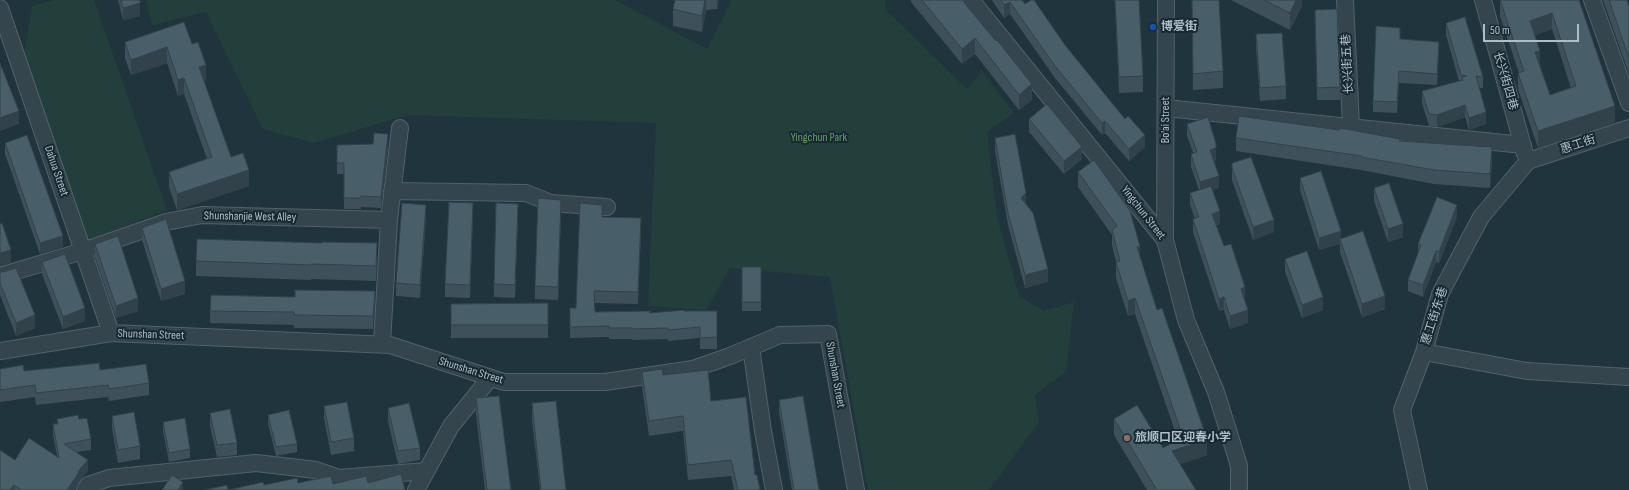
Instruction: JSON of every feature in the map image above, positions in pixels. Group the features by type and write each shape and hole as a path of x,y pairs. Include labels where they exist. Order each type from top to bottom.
{"street":[{"name":"Yingchun Street","path":"971,0 1165,240 1186,320 1216,392 1239,466 1240,490"},
{"name":"Bo'ai Street","path":"1165,240 1166,0"},
{"name":"长兴街五巷","path":"1345,0 1351,128"},
{"name":"长兴街四巷","path":"1483,0 1528,161"},
{"path":"1592,0 1629,103"},
{"name":"Dahua Street","path":"0,8 111,333"},
{"path":"1166,108 1523,145"},
{"path":"382,344 389,220 400,128"},
{"name":"惠工街","path":"1528,161 1629,128"},
{"name":"惠工街东巷","path":"1418,490 1402,410 1424,352 1440,294 1481,217 1528,161"},
{"path":"392,190 526,193 551,203 607,206"},
{"name":"Shunshanjie West Alley","path":"0,276 83,251 166,222 202,215 389,220"},
{"name":"Shunshan Street","path":"0,351 111,333 390,344 504,382 604,382 693,370 780,335 828,334 856,490"},
{"path":"751,347 763,431 774,490"},
{"path":"1424,352 1527,371 1629,377"},
{"path":"416,490 451,426 490,378"},
{"path":"84,490 88,486 109,478 256,463 316,470 339,478 426,471"}],"green space":[{"path":"54,0 94,0 167,210 84,242 24,55 32,6"},
{"name":"Yingchun Park","path":"146,0 615,0 707,49 732,0 885,0 885,9 967,89 982,71 1014,113 987,132 997,217 1019,296 1044,311 1074,302 1066,371 1035,395 1039,422 989,490 868,490 830,277 730,268 706,310 648,306 656,123 407,115 314,143 263,129 206,12 152,25"}],"building":[{"path":"121,0 140,0 140,3 123,8"},
{"path":"675,0 705,0 702,16 673,9"},
{"path":"922,0 962,0 996,41 997,40 1032,84 1019,95 975,38 962,49"},
{"path":"1001,0 1022,0 1025,4 1031,0 1034,0 1065,45 1125,119 1128,116 1145,135 1129,149 1105,121 1102,123 1055,66 1010,2 1004,5"},
{"path":"1115,0 1139,0 1143,76 1119,77"},
{"path":"1192,0 1219,0 1223,71 1193,74"},
{"path":"1264,0 1296,0 1290,13"},
{"path":"1500,0 1579,0 1615,106 1538,131 1518,73 1524,71","holes":["1552,13 1576,86 1550,95 1535,52 1540,51 1530,21"]},
{"path":"1609,0 1627,0 1629,7 1629,58"},
{"path":"1337,9 1340,87 1317,88 1315,10"},
{"path":"1465,17 1483,77 1476,76 1486,112 1469,118 1465,105 1437,115 1429,114 1422,91 1463,80 1462,77 1467,76 1461,75 1446,23"},
{"path":"184,22 192,44 198,42 206,65 199,67 231,157 243,153 249,170 177,194 169,172 212,157 184,78 178,80 167,47 131,60 125,42"},
{"path":"1376,26 1400,28 1400,39 1439,42 1437,74 1399,71 1397,102 1373,101"},
{"path":"1282,33 1286,86 1260,88 1256,34"},
{"path":"0,63 19,111 0,118"},
{"path":"1047,104 1082,147 1064,161 1029,119"},
{"path":"1239,116 1339,130 1340,128 1400,139 1399,141 1492,147 1490,174 1434,170 1361,157 1362,156 1236,138"},
{"path":"1208,117 1216,144 1216,148 1210,150 1219,176 1200,182 1191,154 1197,152 1187,124"},
{"path":"374,133 388,134 381,197 361,196 361,198 344,198 344,163 337,163 337,145 373,144"},
{"path":"1015,134 1026,193 1021,198 1033,213 1048,269 1025,275 1008,213 995,138"},
{"path":"27,135 63,236 40,243 5,143"},
{"path":"1251,157 1274,220 1253,227 1232,168 1232,163"},
{"path":"1094,160 1130,211 1140,246 1137,247 1157,310 1162,308 1207,439 1172,451 1196,490 1157,490 1114,419 1137,405 1163,448 1183,437 1135,298 1128,301 1116,262 1120,261 1112,230 1117,226 1078,172"},
{"path":"1321,171 1341,231 1319,238 1300,178"},
{"path":"1389,183 1403,224 1388,229 1374,188"},
{"path":"1211,186 1220,211 1212,214 1224,246 1231,244 1245,287 1241,289 1248,310 1230,316 1224,297 1219,299 1193,219 1199,217 1190,193"},
{"path":"1437,197 1457,205 1439,252 1436,251 1423,285 1408,280 1421,245 1418,244"},
{"path":"538,198 561,200 558,287 535,286"},
{"path":"449,202 473,203 470,285 445,284"},
{"path":"402,203 426,205 420,285 396,283"},
{"path":"496,203 518,204 515,285 494,284"},
{"path":"580,203 602,205 602,217 641,218 638,292 594,291 595,312 650,311 650,313 684,310 717,311 717,337 700,338 700,327 668,330 668,328 609,328 609,326 570,327 570,308 576,308"},
{"path":"166,219 185,281 161,289 142,228"},
{"path":"2,223 11,250 0,253 0,224"},
{"path":"1363,231 1385,296 1362,304 1340,239"},
{"path":"118,236 138,298 116,306 95,244"},
{"path":"197,239 322,243 377,243 376,266 196,261"},
{"path":"1307,251 1323,297 1302,305 1285,259"},
{"path":"65,254 85,308 63,317 42,262"},
{"path":"742,267 761,267 761,302 742,302"},
{"path":"16,268 35,315 16,323 0,283 0,272"},
{"path":"295,290 375,291 373,316 294,315 294,312 210,311 211,295 295,297"},
{"path":"548,303 548,325 451,325 451,304"},
{"path":"99,363 100,370 146,364 149,383 109,389 108,385 36,393 35,385 0,390 0,369 23,365 24,371"},
{"path":"662,369 663,375 708,370 711,401 746,397 755,475 757,475 760,490 738,490 731,460 688,465 683,416 649,421 642,372"},
{"path":"499,396 511,490 487,490 476,398"},
{"path":"803,396 819,490 794,490 779,400"},
{"path":"556,401 566,490 541,490 532,403"},
{"path":"347,402 354,438 331,442 324,406"},
{"path":"409,403 420,448 398,451 388,408"},
{"path":"230,409 237,443 217,445 210,413"},
{"path":"289,410 297,444 276,447 268,415"},
{"path":"134,412 140,446 118,450 112,416"},
{"path":"78,415 79,419 87,418 91,439 64,444 88,460 80,469 67,490 21,490 14,485 10,490 0,490 0,450 15,460 29,438 59,458 53,424 58,424 57,419"},
{"path":"185,418 190,449 169,453 163,422"},
{"path":"401,474 405,490 228,490 263,482 264,485 297,478 298,483 331,476 333,484 366,476 368,483"},
{"path":"172,475 183,482 178,490 162,490"},
{"path":"227,485 228,490 204,490"}],"place":[{"name":"博爱街","path":"1153,27"},
{"name":"旅顺口区迎春小学","path":"1127,438"}]}
